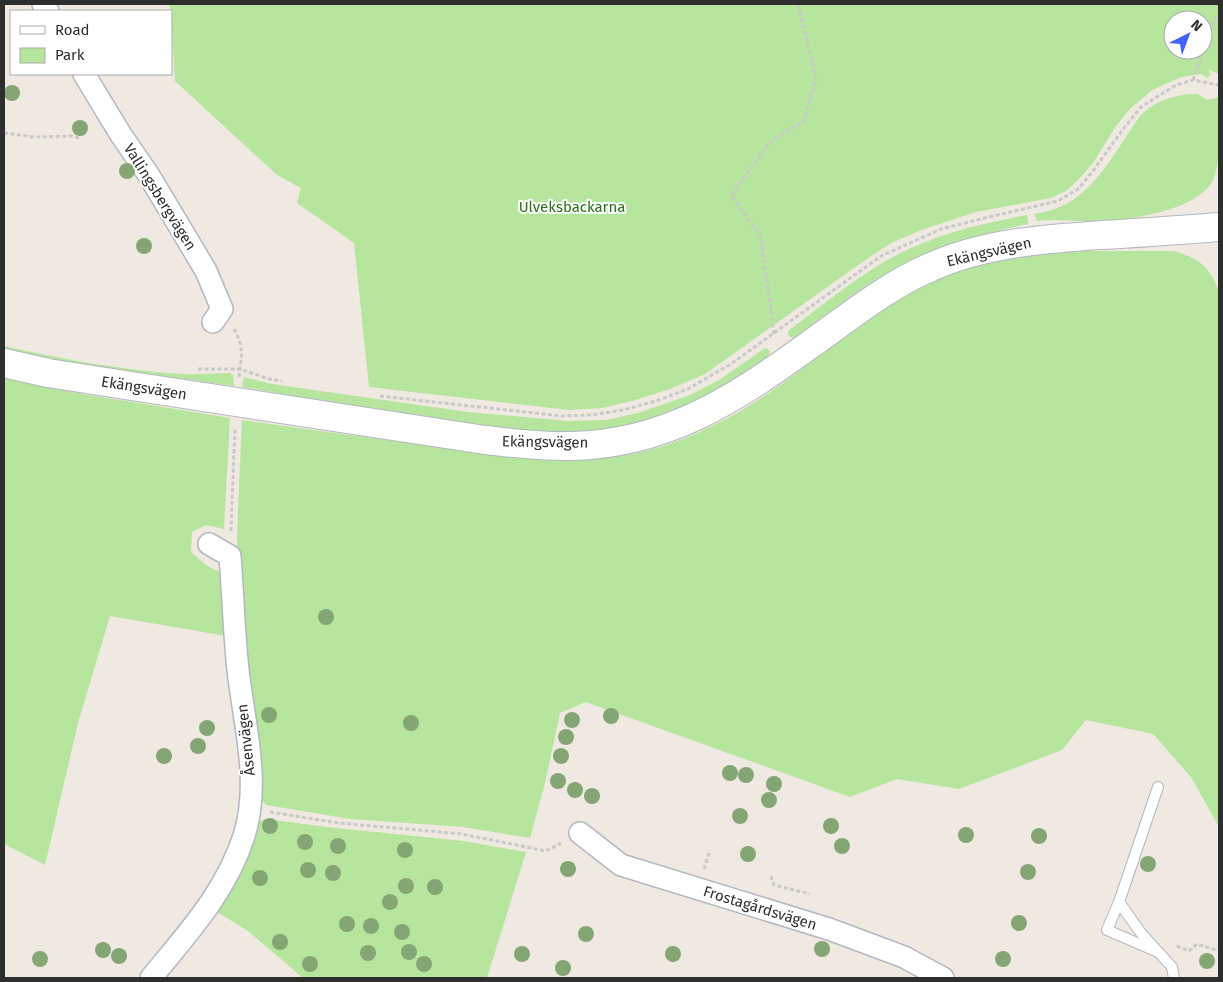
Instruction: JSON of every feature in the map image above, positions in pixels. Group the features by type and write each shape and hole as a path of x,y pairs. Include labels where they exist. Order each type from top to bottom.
{"street":[{"name":"Vallingsbergvägen","path":"85,75 120,135 148,174 206,271 218,316"},
{"name":"Ekängsvägen","path":"4,363 48,373 485,440 534,445 573,446 622,440 665,430 707,412 750,388 885,291 930,267 958,257 1012,244 1059,238 1219,227"},
{"path":"210,544 230,556"},
{"name":"Åsenvägen","path":"151,978 192,928 220,889 244,835 249,809 252,774 238,669 230,556"},
{"name":"Frostagårdsvägen","path":"580,833 622,865 829,929 904,957 944,978"}],"lane":[{"path":"1158,787 1119,902 1107,930 1158,952"},
{"path":"1119,902 1141,933 1172,967 1174,978"}],"path":[{"path":"774,334 761,237 731,195 774,139 803,122 816,80 798,4"},
{"path":"1213,26 1219,11"},
{"path":"1193,80 1200,60"},
{"path":"378,396 562,416 590,415 623,410 688,389 731,364 881,256 912,241 950,227 1058,201 1078,189 1093,172 1141,107 1176,85 1193,80 1219,85"},
{"path":"4,134 34,137 71,136 79,138"},
{"path":"218,316 237,335 242,355 239,387"},
{"path":"196,369 240,369 269,379 287,382"},
{"path":"230,556 236,419"},
{"path":"249,809 339,823 462,834 546,850 580,833"},
{"path":"708,859 710,850"},
{"path":"771,876 774,885 810,894"},
{"path":"1197,944 1219,951"}],"green space":[{"name":"Ulveksbackarna","path":"169,4 1219,4 1219,74 1210,70 1209,73 1211,74 1207,78 1202,74 1181,77 1152,90 1130,109 1116,126 1093,163 1066,191 1051,198 976,212 924,229 891,243 705,374 670,389 602,408 569,410 369,387 354,243 297,203 301,188 277,175 175,81 172,10"},
{"path":"1188,94 1198,94 1207,100 1219,97 1220,139 1218,161 1213,180 1206,190 1182,205 1136,217 1109,221 1037,221 1034,214 1053,210 1064,205 1076,198 1098,177 1146,110 1162,101"},
{"path":"1027,215 1028,224 958,242 907,262 866,286 797,337 792,338 788,335 788,331 847,287 871,270 901,253 953,232"},
{"path":"1084,251 1174,251 1191,257 1207,269 1219,291 1219,827 1191,777 1153,734 1086,720 1062,750 959,789 897,779 850,797 586,702 560,713 545,783 530,838 463,827 350,819 266,805 260,798 238,598 237,531 242,420 514,457 579,459 611,457 643,451 692,435 744,409 787,380 871,317 920,286 974,266 992,262 1028,256"},
{"path":"4,346 70,360 136,370 187,374 230,373 233,375 234,386 84,365 4,350"},
{"path":"765,348 770,352 767,359 752,371 676,412 642,423 582,433 542,434 506,430 402,415 242,387 244,377 272,384 468,412 568,421 607,420 641,412 690,395 719,380"},
{"path":"4,377 83,394 230,418 224,529 206,525 192,532 191,552 206,565 219,572 226,636 110,616 78,723 45,865 4,844"},
{"path":"265,819 464,841 526,852 487,978 303,978 248,931 214,910 254,823"}]}
